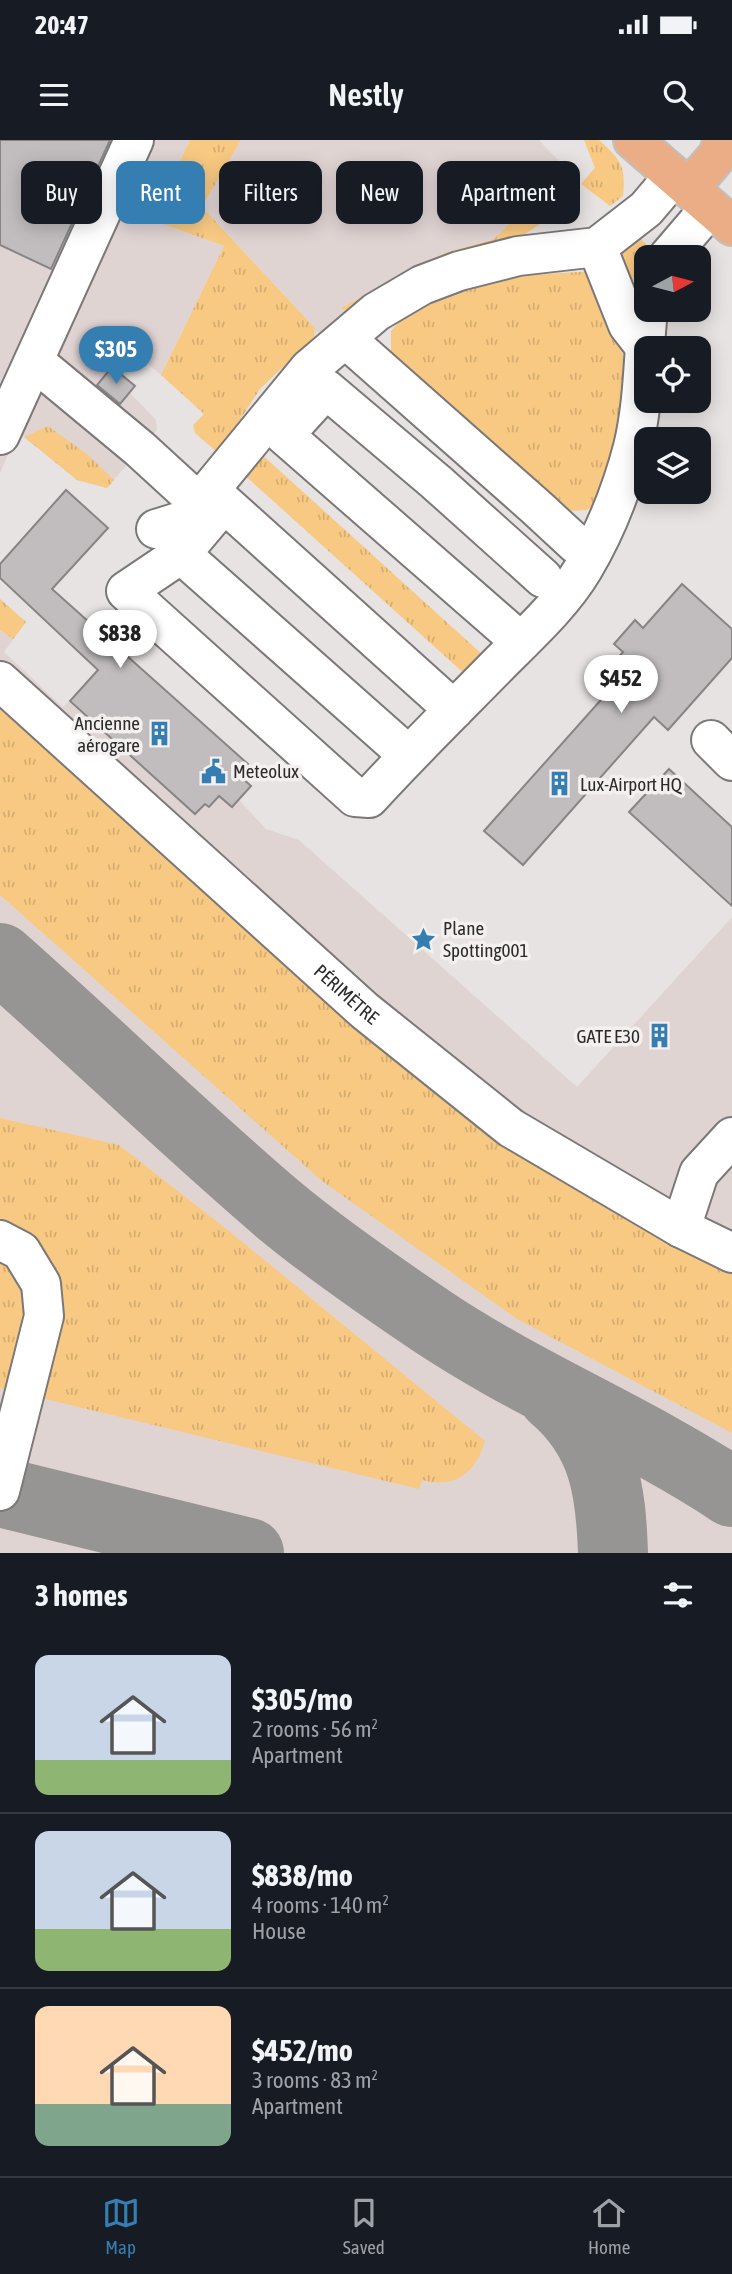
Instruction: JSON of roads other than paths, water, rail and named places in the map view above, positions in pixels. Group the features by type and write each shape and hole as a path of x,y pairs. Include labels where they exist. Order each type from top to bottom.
{"main road":[{"path":"641,143 701,200 723,140"}],"lane":[{"path":"0,435 134,140"},
{"path":"639,413 633,447 610,516 591,554 564,596 369,798 355,797 126,591 309,369 376,312 422,285 459,271 518,256 597,247 646,209 701,200"},
{"path":"675,245 701,200"},
{"path":"597,247 628,325 636,336"},
{"path":"346,339 576,544 591,554"},
{"path":"29,373 127,465 180,527 408,755"},
{"path":"521,642 284,435 326,389 436,482 543,578"},
{"path":"180,527 224,503 454,710"},
{"name":"PÉRIMÈTRE","path":"0,681 365,1011 511,1128 681,1228 732,1254"},
{"path":"681,1228 699,1172 732,1137"},
{"path":"0,1240 21,1251 41,1284 44,1316 0,1491"}],"place":[{"name":"Ancienne aérogare","path":"160,734"},
{"name":"Meteolux","path":"213,771"},
{"name":"Lux-Airport HQ","path":"560,784"},
{"name":"Plane Spotting001","path":"423,939"},
{"name":"GATE E30","path":"660,1036"}]}
